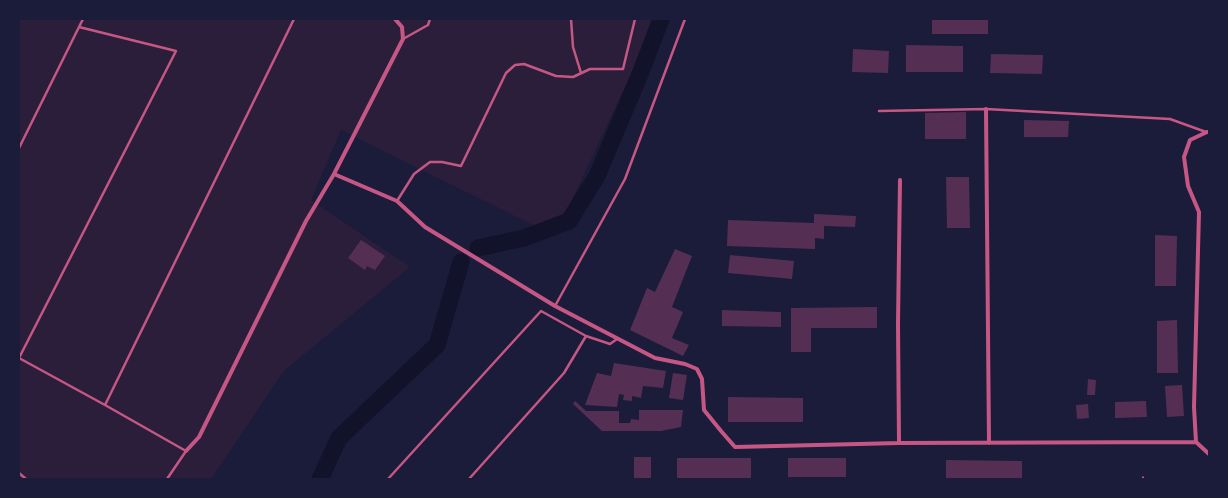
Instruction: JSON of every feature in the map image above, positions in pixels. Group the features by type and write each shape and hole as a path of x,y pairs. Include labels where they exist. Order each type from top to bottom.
{"street":[{"path":"186,451 199,437 306,221 334,174 404,40 402,27 394,19"},
{"path":"986,109 989,442"},
{"path":"1196,442 1194,407 1199,212 1188,186 1184,157 1190,140 1208,132"},
{"path":"334,174 397,201 425,227 555,306 655,358 697,368 702,379 704,410 721,432 735,446 989,442 1196,442 1209,454"},
{"path":"899,443 898,323 900,180"}],"lane":[{"path":"19,148 83,19"},
{"path":"104,405 294,19"},
{"path":"404,40 428,25 430,19"},
{"path":"571,19 573,47 581,74"},
{"path":"397,201 414,174 430,162 442,162 461,166 506,73 515,65 524,64 556,76 573,77 590,69 623,69 635,19"},
{"path":"555,306 626,179 685,19"},
{"path":"79,27 176,51 19,358 186,451 167,479"},
{"path":"879,111 986,109 1170,120 1208,132"},
{"path":"388,479 541,311 586,336 610,344 617,338"},
{"path":"469,479 564,373 586,336"},
{"path":"19,473 26,479"}],"shaded area":[{"path":"19,19 657,19 555,236 341,130 311,200 410,267 284,371 211,479 19,479"}],"building":[{"path":"932,19 988,19 988,34 932,34"},
{"path":"906,45 963,46 963,72 906,72"},
{"path":"853,49 889,51 888,73 852,72"},
{"path":"991,54 1043,55 1042,74 990,73"},
{"path":"966,112 966,139 925,139 925,113"},
{"path":"1024,120 1069,121 1068,137 1024,137"},
{"path":"946,177 969,177 970,228 947,228"},
{"path":"814,214 856,216 855,227 824,226 824,239 815,238 815,249 727,246 728,220 814,223"},
{"path":"1155,235 1177,236 1176,286 1155,286"},
{"path":"361,240 385,256 375,270 367,266 365,270 348,258"},
{"path":"675,249 692,256 672,307 683,312 672,338 689,345 683,356 630,330 647,288 655,292"},
{"path":"730,255 794,261 792,279 728,273"},
{"path":"877,307 877,328 811,328 811,352 791,352 791,308"},
{"path":"722,310 781,312 781,327 722,326"},
{"path":"1177,320 1178,373 1157,373 1157,321"},
{"path":"614,363 666,371 663,388 643,386 641,398 632,396 632,401 623,400 624,395 619,394 617,407 585,405 597,373 611,376"},
{"path":"673,373 687,375 683,400 669,398"},
{"path":"1088,379 1096,380 1095,395 1087,395"},
{"path":"1182,385 1184,416 1167,417 1165,386"},
{"path":"728,397 803,398 803,422 728,422"},
{"path":"575,401 586,411 619,411 619,423 630,423 631,419 639,420 639,410 683,410 681,427 661,431 602,431 573,404"},
{"path":"1146,401 1147,417 1115,418 1115,402"},
{"path":"1088,404 1089,418 1077,419 1076,405"},
{"path":"634,457 651,457 651,479 634,479"},
{"path":"677,458 751,458 751,479 677,478"},
{"path":"788,458 846,458 846,477 788,477"},
{"path":"946,460 1022,461 1022,479 946,479"}],"waterway":[{"path":"478,248 524,238 569,221 597,176 640,74 661,19"},
{"path":"320,479 339,438 437,345 461,262"}]}
